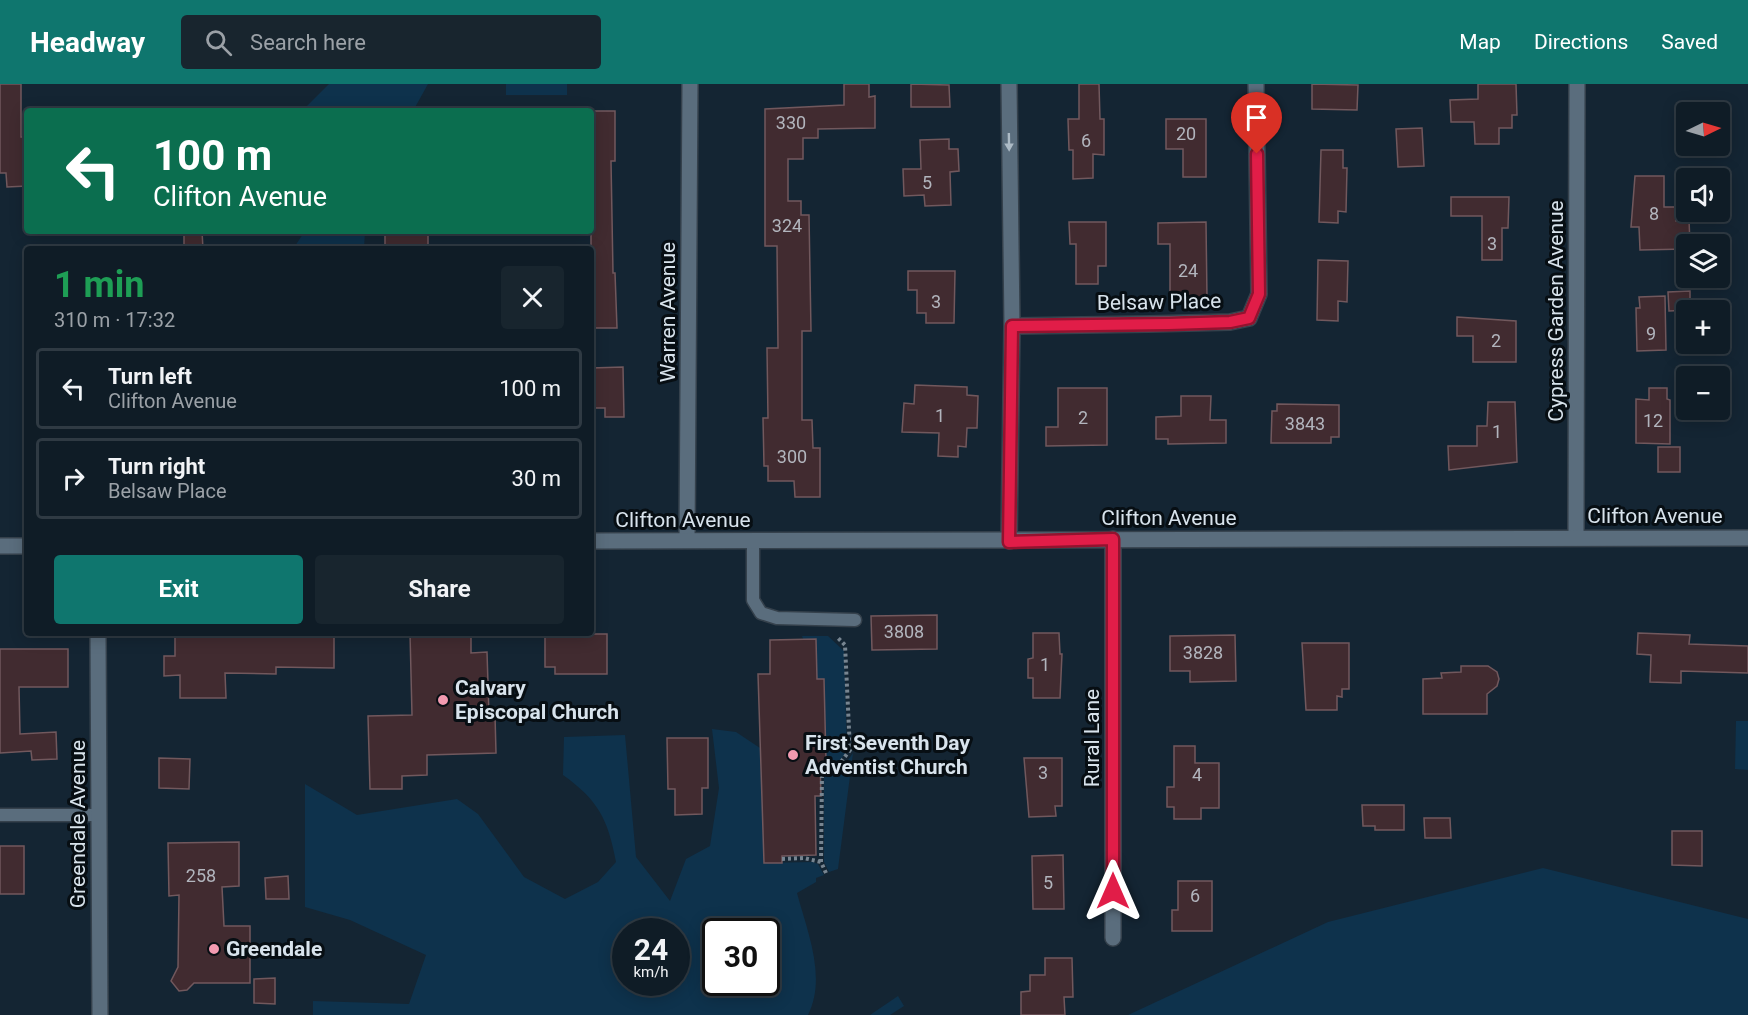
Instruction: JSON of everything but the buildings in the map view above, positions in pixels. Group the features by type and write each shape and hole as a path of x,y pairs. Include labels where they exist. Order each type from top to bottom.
{"street":[{"name":"Warren Avenue","path":"687,540 690,84"},
{"path":"1008,84 1012,326 1009,542"},
{"name":"Belsaw Place","path":"1012,326 1230,322 1249,318 1259,294 1256,84"},
{"name":"Cypress Garden Avenue","path":"1576,537 1577,84"},
{"name":"Clifton Avenue","path":"594,542 1748,538"},
{"name":"Rural Lane","path":"1113,539 1113,938"},
{"path":"0,546 24,546"},
{"name":"Greendale Avenue","path":"98,636 100,1015"}],"lane":[{"path":"753,541 753,600 761,613 777,618 855,620"},
{"path":"0,815 99,815"}],"path":[{"path":"826,873 821,862 822,774 827,766 838,766 850,750 845,645 834,636"},
{"path":"782,859 804,858 821,862"}],"shaded area":[{"path":"329,84 428,84 415,108 305,108"},
{"path":"506,84 567,84 567,95 506,95"},
{"path":"303,234 365,234 364,246 295,246"},
{"path":"802,636 828,636 844,651 847,750 840,761 826,761 824,679 817,679"},
{"path":"1736,721 1748,721 1748,770 1735,769"},
{"path":"712,729 736,732 760,748 761,772 767,772 763,794 764,863 813,862 818,864 824,875 816,878 816,882 797,893 810,938 816,970 816,985 808,1015 313,1015 313,1001 409,1004 426,955 350,920 305,907 305,784 357,815 457,799 478,814 524,877 565,899 598,882 616,862 609,834 600,812 585,793 563,775 564,737 625,735 636,857 670,901 686,859 710,846 719,788"},
{"path":"853,753 838,869 829,872 824,862 824,777 827,770 841,770"},
{"path":"1543,868 1748,919 1748,1015 1128,1015 1328,922"},
{"path":"898,996 904,1006 890,1015 870,1015"}],"place":[{"name":"Calvary Episcopal Church","path":"443,700"},
{"name":"First Seventh Day Adventist Church","path":"793,755"},
{"name":"Greendale","path":"214,949"}],"route":[{"path":"1113,891 1113,539 1009,542 1012,326 1230,322 1249,318 1259,294 1257,154"}]}
